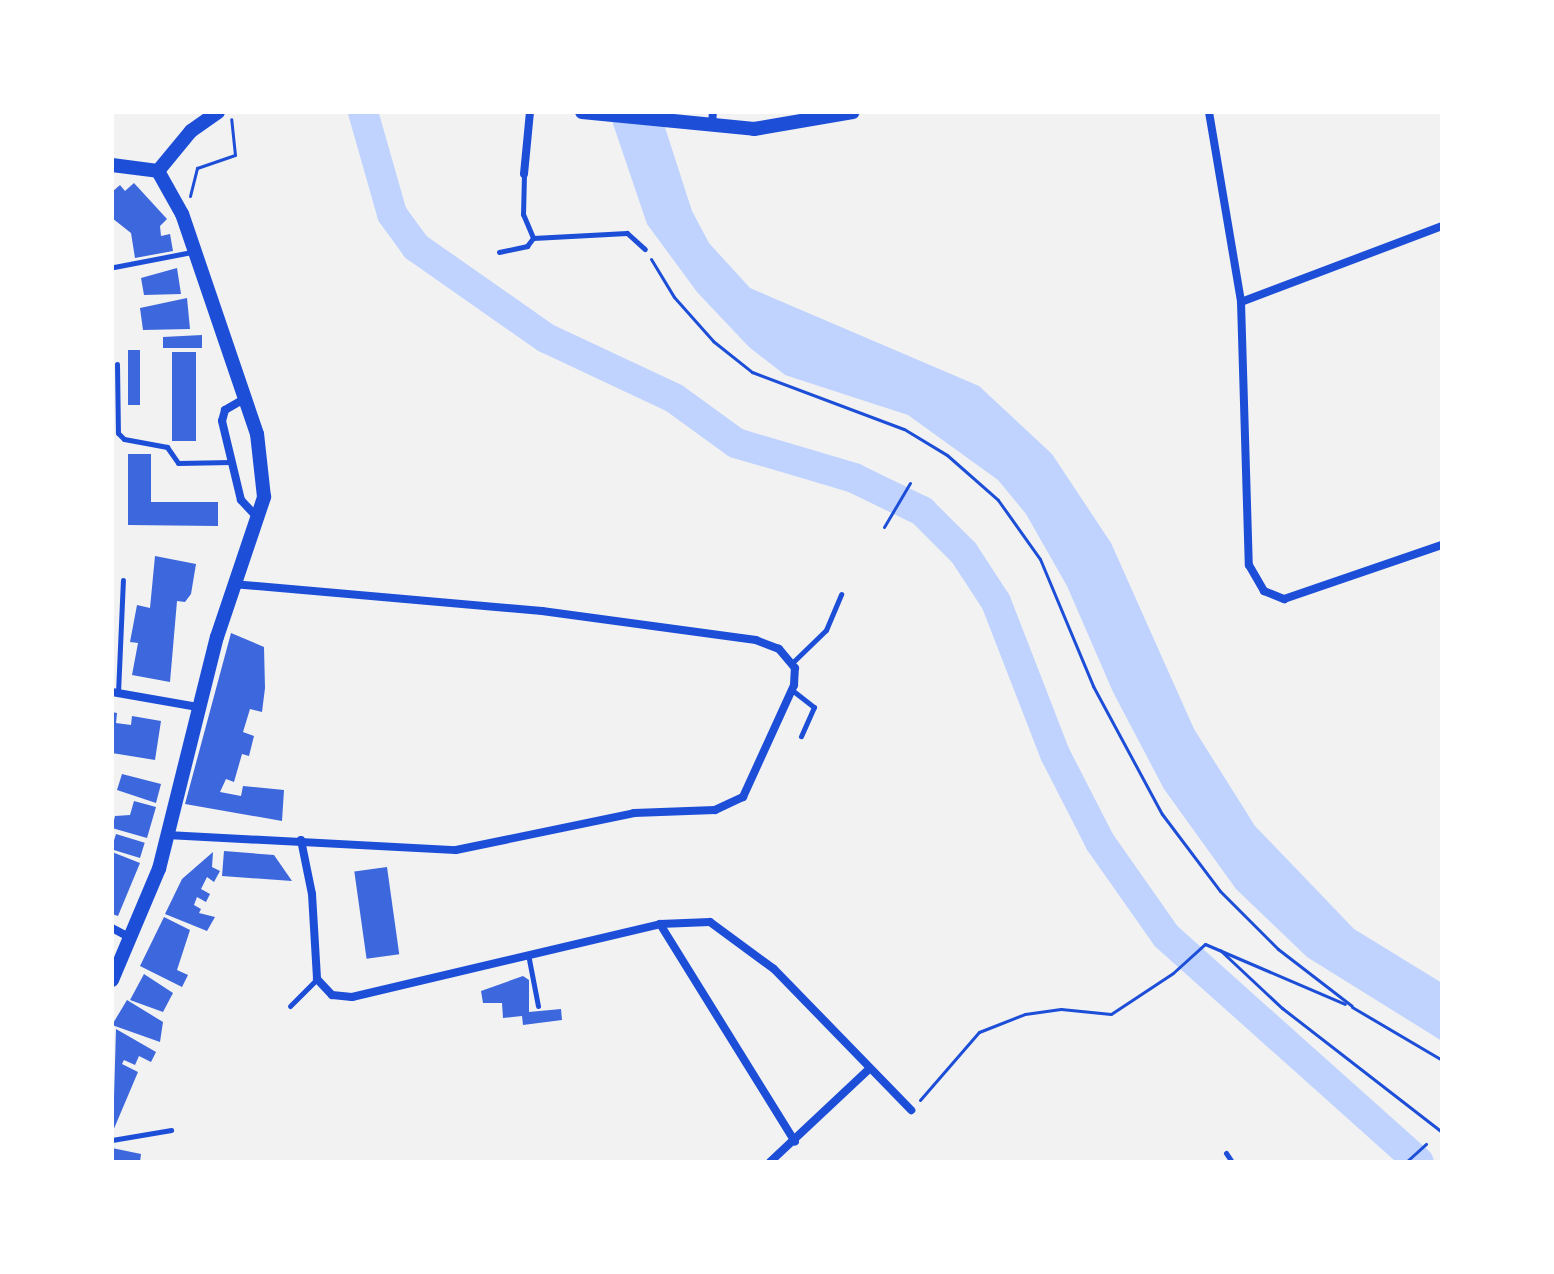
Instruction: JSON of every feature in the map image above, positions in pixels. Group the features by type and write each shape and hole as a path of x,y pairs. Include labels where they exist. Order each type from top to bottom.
{"main road":[{"path":"158,171 191,131 218,112"},
{"path":"582,112 668,122 713,119 781,127 853,112"},
{"path":"112,165 158,171"},
{"path":"112,980 131,938 167,835 198,707 235,584 259,519 265,468 182,214 158,171"}],"street":[{"path":"524,174 530,112"},
{"path":"1209,112 1241,302 1249,565 1264,591 1284,599 1301,597 1442,545"},
{"path":"1241,302 1442,226"},
{"path":"244,399 225,410 222,421 241,500 259,519"},
{"path":"167,835 456,850 634,813 731,806 743,797 792,690 791,664 779,649 756,640 542,611 235,584"},
{"path":"115,693 198,707"},
{"path":"301,840 312,894 317,979 327,992 345,998 528,953 660,924 699,920 726,930 834,1026 911,1110"},
{"path":"660,924 795,1142"},
{"path":"112,928 131,938"},
{"path":"770,1162 795,1142 870,1068"},
{"path":"785,1151 793,1162"}],"lane":[{"path":"524,174 523,214 533,238"},
{"path":"533,238 627,233 645,249"},
{"path":"499,252 527,246 533,238"},
{"path":"114,267 193,252"},
{"path":"117,364 118,433 124,439 167,447 178,463 231,462"},
{"path":"115,693 123,580"},
{"path":"791,664 826,630 841,594"},
{"path":"792,690 814,707 801,736"},
{"path":"528,953 538,1006"},
{"path":"290,1006 317,979"},
{"path":"112,1140 171,1130"},
{"path":"1226,1153 1232,1162"}],"path":[{"path":"182,214 197,168 235,155 236,137 226,112"},
{"path":"645,249 674,297 713,341 752,372 904,429 947,455 998,500 1040,559 1093,686 1162,814 1230,901 1278,949 1352,1006 1442,1060"},
{"path":"884,527 910,483"},
{"path":"911,1110 979,1032 1037,1012 1111,1014 1173,973 1205,944 1352,1006"},
{"path":"1217,947 1282,1008 1442,1132"},
{"path":"1406,1162 1426,1144"}],"water":[{"path":"609,112 660,112 692,211 709,243 750,288 979,386 1052,454 1111,543 1194,729 1255,826 1354,929 1442,983 1442,1041 1307,957 1236,889 1164,789 1113,692 1067,586 1026,514 998,480 908,415 785,375 749,347 697,292 647,224"}],"building":[{"path":"134,183 167,219 160,226 161,236 170,234 173,251 135,258 131,233 112,218 112,192 120,185 125,191"},
{"path":"177,268 181,294 144,295 141,278"},
{"path":"187,298 190,329 143,330 140,308"},
{"path":"202,335 202,348 163,348 163,337"},
{"path":"128,350 140,350 140,405 128,405"},
{"path":"172,352 196,352 196,441 172,441"},
{"path":"128,454 151,454 151,502 218,502 218,526 128,525"},
{"path":"155,556 196,564 191,594 185,602 177,601 170,682 132,675 138,643 130,642 137,605 150,608"},
{"path":"231,633 264,647 265,688 262,712 250,709 243,732 254,736 249,756 242,754 234,782 226,779 220,792 241,796 243,786 284,790 282,821 185,804"},
{"path":"112,712 117,713 116,723 131,725 132,716 161,721 155,760 112,753"},
{"path":"122,774 161,784 156,803 117,790"},
{"path":"134,801 156,807 147,838 112,828 115,816 130,815"},
{"path":"116,834 145,843 140,858 112,850"},
{"path":"224,851 274,855 292,881 222,876"},
{"path":"112,852 140,863 118,916 112,914"},
{"path":"213,852 212,867 220,871 214,882 207,877 201,889 210,894 206,902 197,897 194,905 201,909 199,913 215,917 207,931 165,914 182,879"},
{"path":"387,867 399,954 367,959 354,872"},
{"path":"164,917 190,930 177,970 188,975 182,987 140,966"},
{"path":"144,974 173,993 163,1012 130,1000"},
{"path":"523,976 529,980 529,1012 561,1009 562,1020 523,1025 522,1016 503,1018 502,1003 483,1003 481,991"},
{"path":"127,1000 163,1022 160,1042 112,1025"},
{"path":"116,1029 156,1052 151,1062 139,1056 135,1065 124,1060 122,1064 138,1072 113,1131"},
{"path":"112,1148 141,1154 140,1162 112,1162"}],"waterway":[{"path":"363,112 392,214 416,247 546,338 674,398 736,443 854,478 922,511 964,553 996,602 1055,754 1100,842 1166,936 1419,1162"}]}
